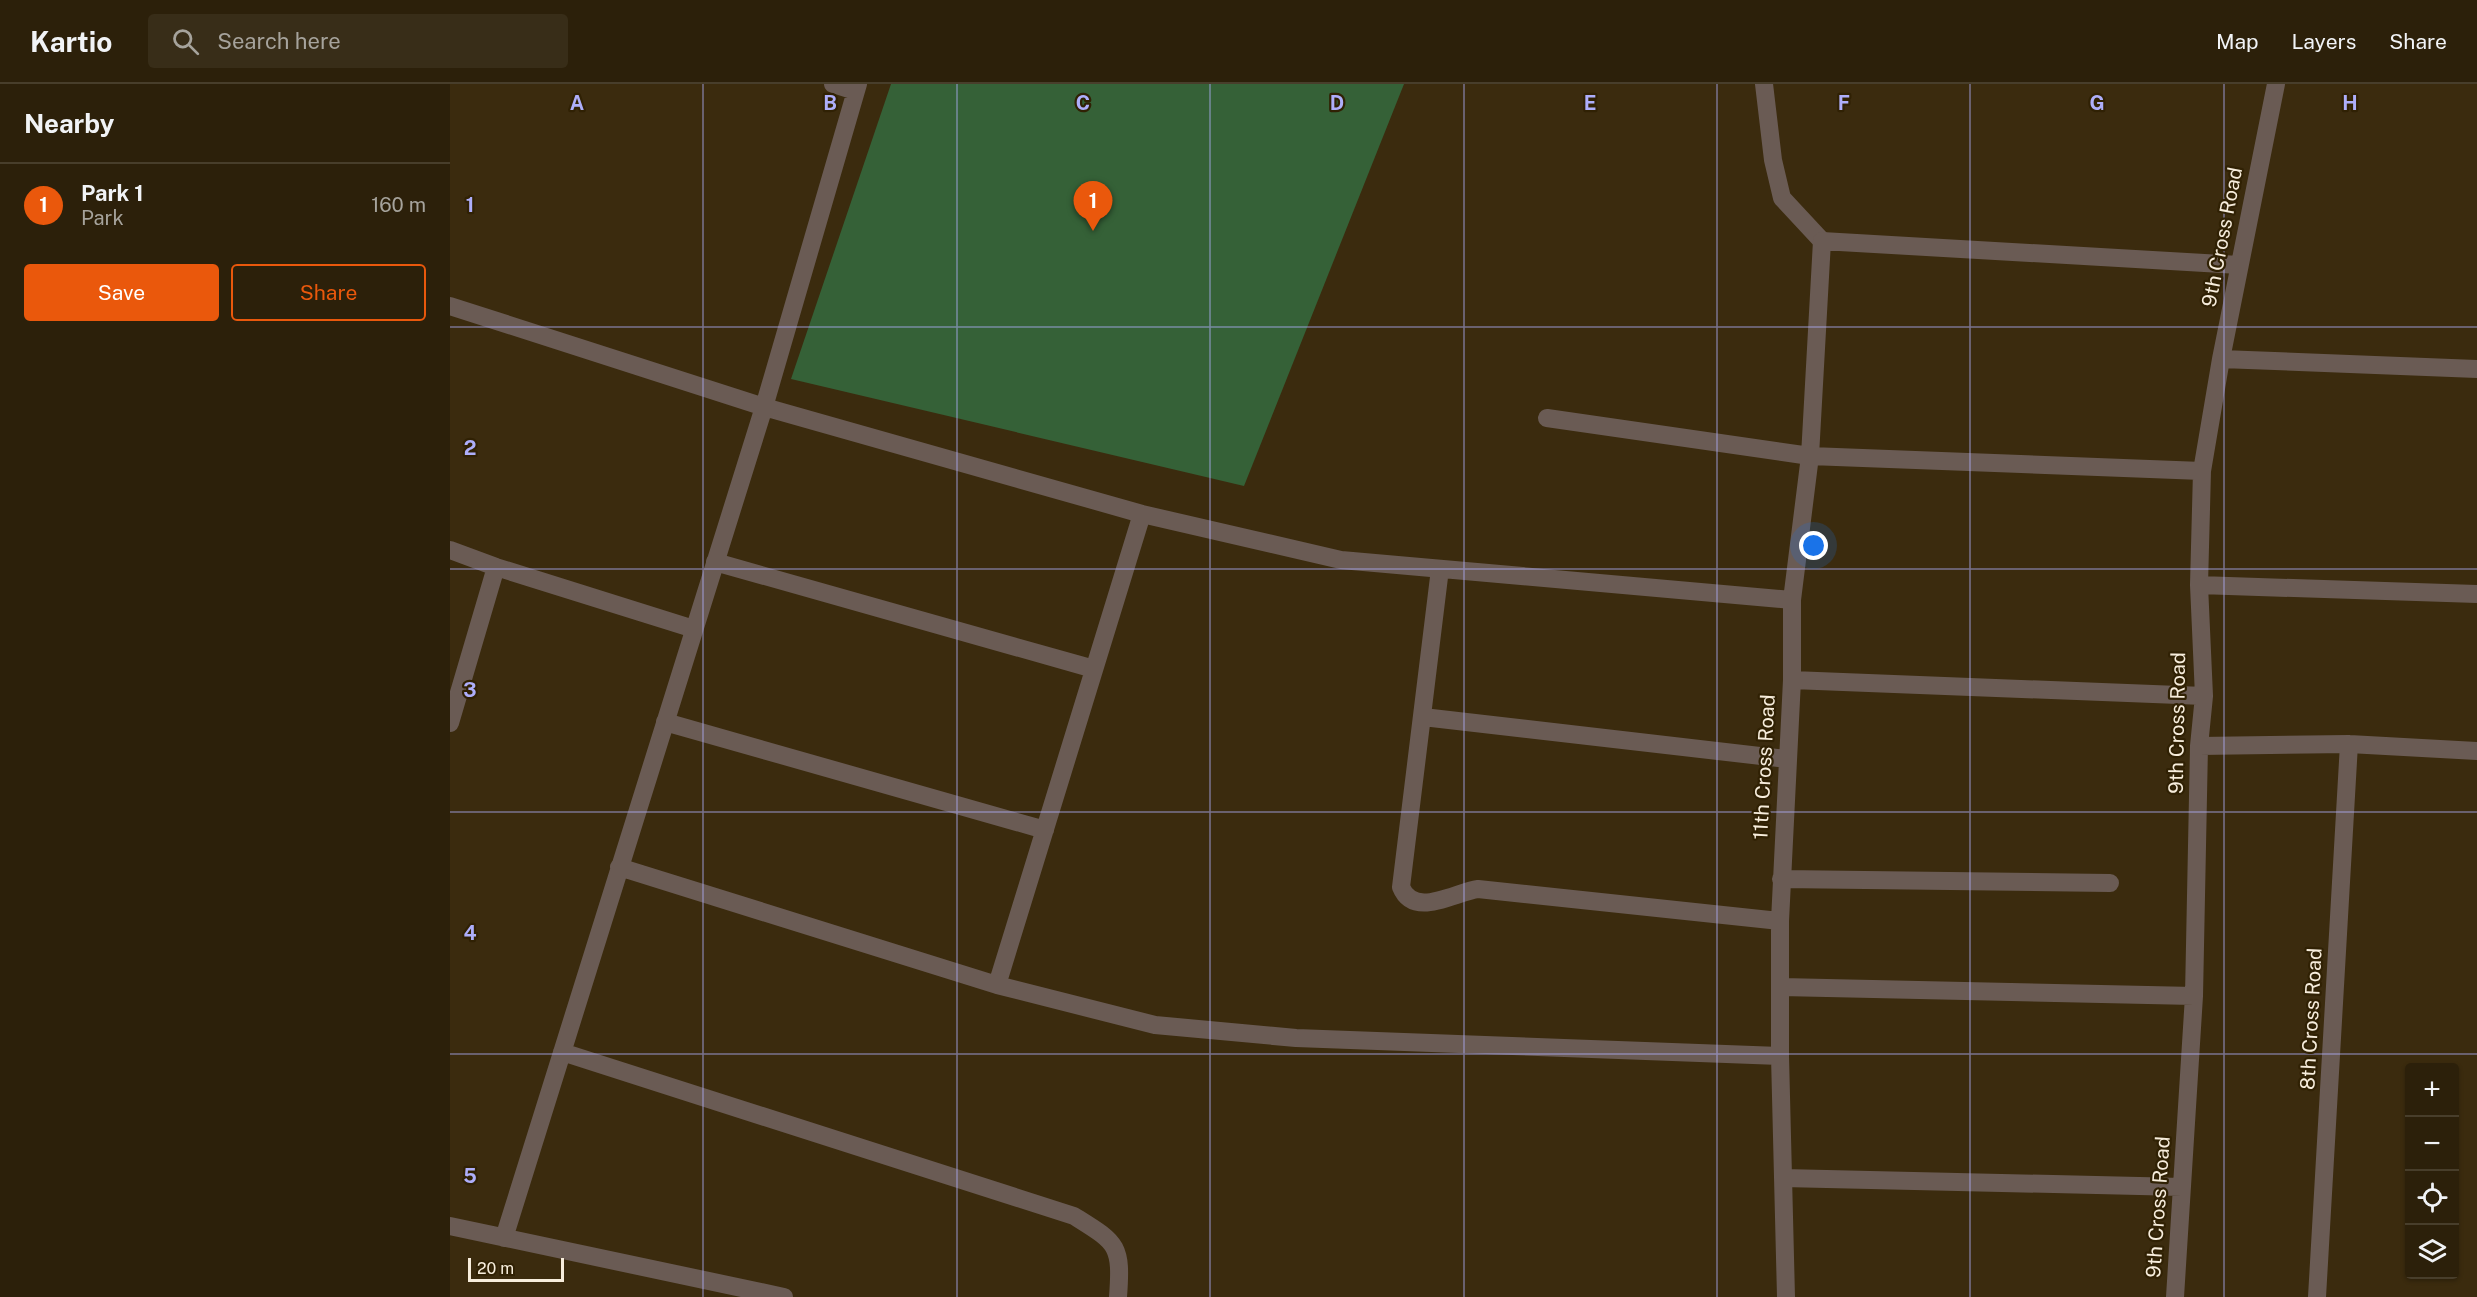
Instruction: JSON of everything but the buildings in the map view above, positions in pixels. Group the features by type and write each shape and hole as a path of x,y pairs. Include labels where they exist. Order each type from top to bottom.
{"street":[{"path":"504,1238 764,407 856,87 833,84"},
{"path":"1764,84 1773,160 1782,198 1822,241 2239,265"},
{"name":"9th Cross Road","path":"2175,1297 2194,996 2199,746 2204,696 2199,585 2202,471 2221,359 2276,84"},
{"name":"11th Cross Road","path":"1786,1297 1780,1056 1781,879 1792,680 1792,600 1810,456 1822,241"},
{"path":"450,306 764,407 1142,514 1341,560 1792,600"},
{"path":"2221,359 2477,369"},
{"path":"1547,418 1810,456 2202,471"},
{"path":"997,985 1142,514"},
{"path":"450,550 496,567 694,629"},
{"path":"715,562 1094,669"},
{"path":"450,723 496,567"},
{"path":"1440,569 1401,887 1404,894 1410,899 1427,903 1478,889 1780,921"},
{"path":"2199,585 2477,594"},
{"path":"1792,680 2204,696"},
{"path":"1423,717 1786,759"},
{"path":"665,722 1045,830"},
{"path":"2199,746 2349,744 2477,751"},
{"name":"8th Cross Road","path":"2317,1297 2349,744"},
{"path":"619,867 997,985 1155,1025 1296,1038 1780,1056"},
{"path":"1781,879 2110,884"},
{"path":"1781,987 2194,996"},
{"path":"562,1052 1074,1216 1110,1239 1119,1255 1118,1297"},
{"path":"1783,1178 2182,1187"},
{"path":"450,1226 784,1297"}],"green space":[{"path":"891,84 1404,84 1244,486 791,379"}],"place":[{"name":"Park 1","path":"1093,231"}]}
